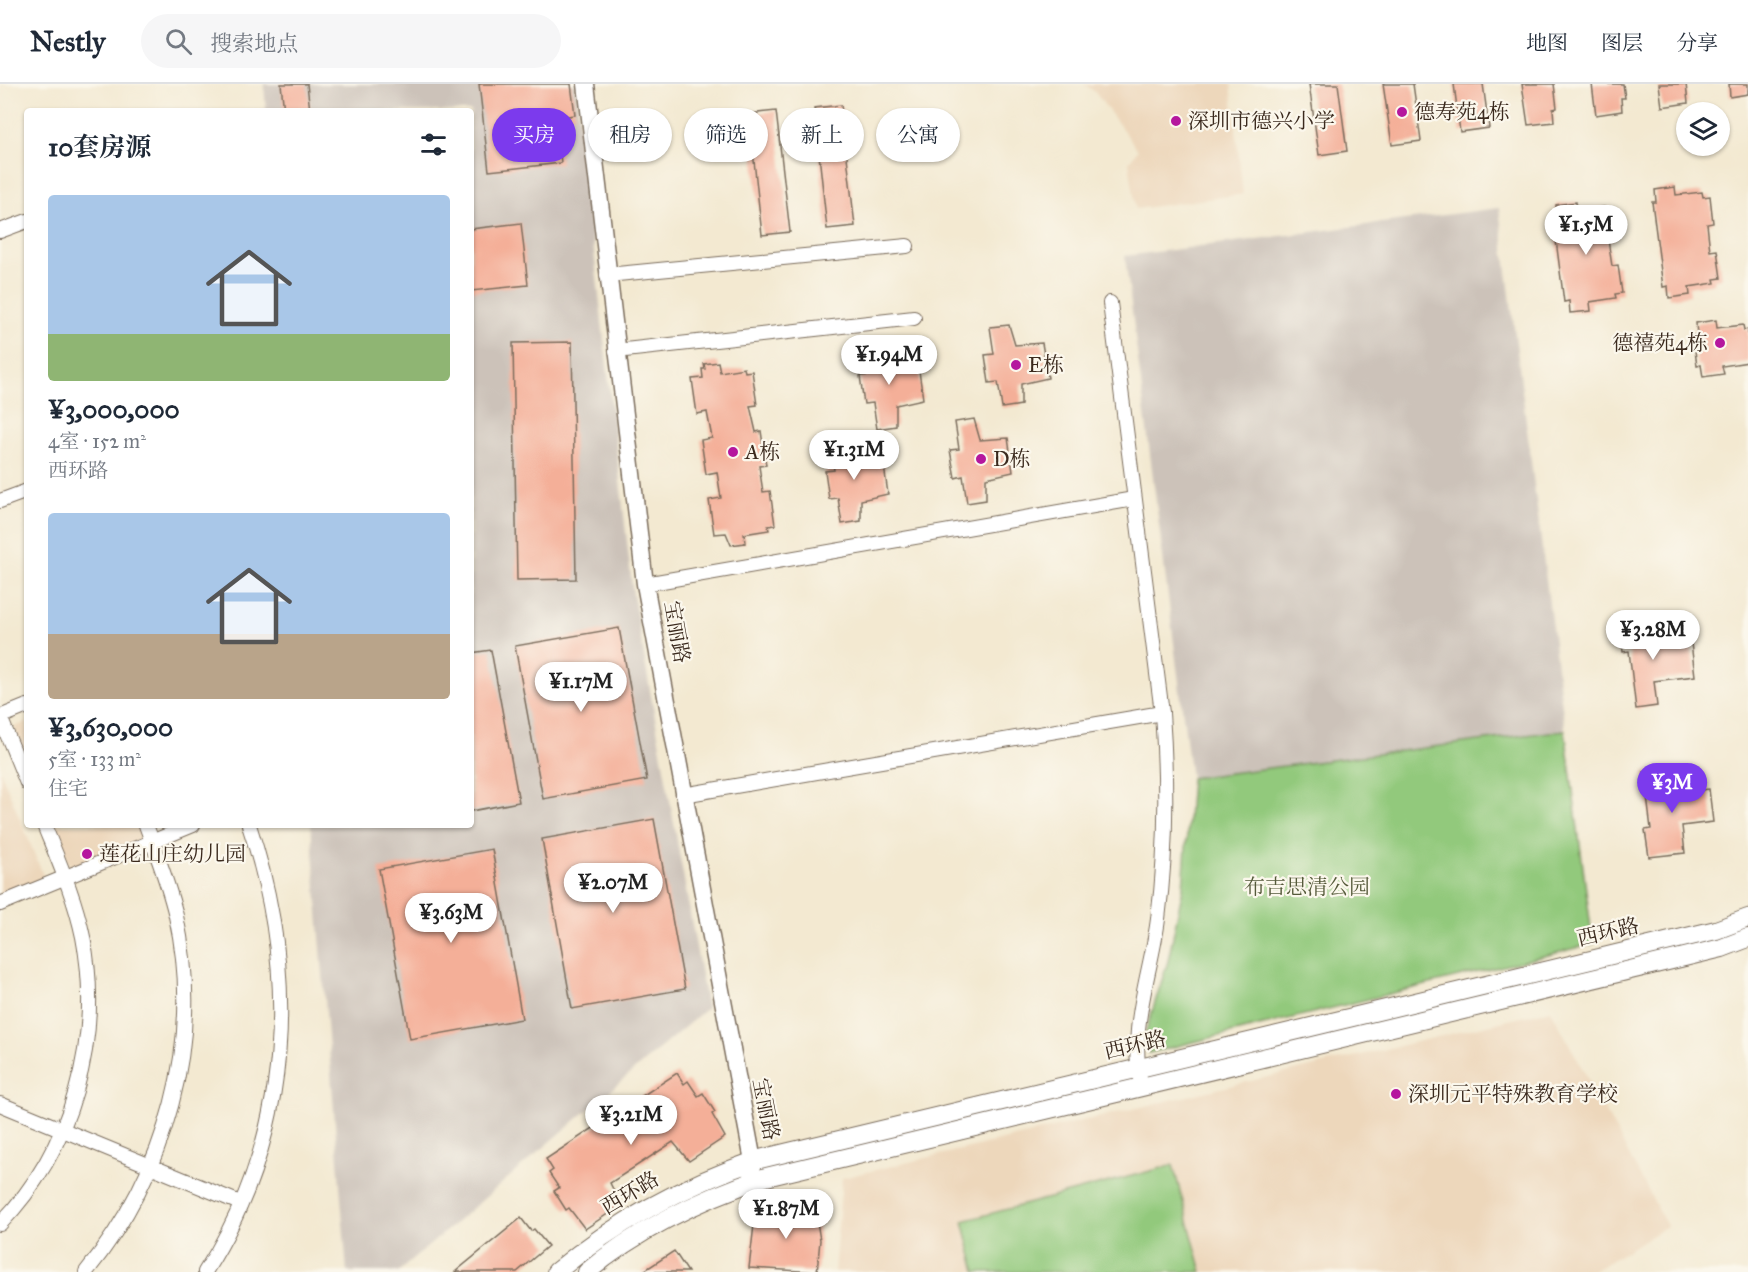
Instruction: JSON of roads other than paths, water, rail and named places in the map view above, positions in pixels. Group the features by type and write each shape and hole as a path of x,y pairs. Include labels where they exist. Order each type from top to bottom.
{"main road":[{"name":"西环路","path":"556,1272 609,1231 647,1207 697,1182 753,1161 1705,932 1748,918"},
{"name":"西环路","path":"586,1272 620,1247 676,1214 751,1182 1722,948 1748,938"}],"street":[{"name":"宝丽路","path":"586,84 645,584 753,1161 751,1182"},
{"path":"0,231 24,222"},
{"path":"607,275 907,246"},
{"path":"1110,303 1162,713 1166,775 1164,869 1153,952 1137,1023 1137,1068 1142,1087"},
{"path":"616,351 914,318"},
{"path":"0,501 24,492"},
{"path":"645,584 1134,499"},
{"path":"24,707 0,717 24,776"},
{"path":"683,795 1162,713"},
{"path":"0,1224 26,1194 62,1130 78,1086 84,1057 89,997 83,937 66,877 45,828"},
{"path":"86,1272 125,1219 151,1166 170,1112 179,1074 185,996 177,919 170,889 147,828"},
{"path":"0,904 186,828"},
{"path":"205,1272 240,1203 263,1137 273,1091 279,1043 281,995 278,947 271,900 250,828"},
{"path":"0,1104 240,1203"}],"place":[{"name":"德寿苑4栋","path":"1402,112"},
{"name":"深圳市德兴小学","path":"1176,121"},
{"name":"德禧苑4栋","path":"1720,343"},
{"name":"E栋","path":"1016,365"},
{"name":"A栋","path":"733,452"},
{"name":"D栋","path":"981,459"},
{"name":"莲花山庄幼儿园","path":"87,854"},
{"name":"深圳元平特殊教育学校","path":"1396,1094"}],"park label":[{"name":"布吉思清公园","path":"1307,887"}]}
